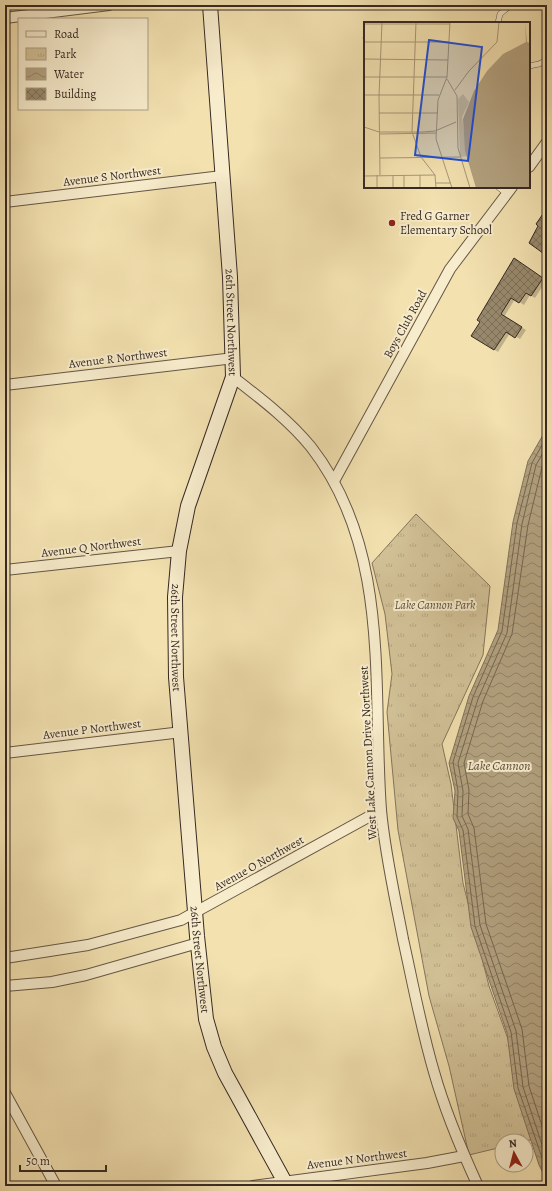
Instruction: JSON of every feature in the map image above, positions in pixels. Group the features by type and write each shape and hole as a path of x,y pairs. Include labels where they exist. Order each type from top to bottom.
{"street":[{"path":"5,18 109,5"},
{"name":"26th Street Northwest","path":"210,5 234,358 233,377 190,497 179,551 175,597 174,636 203,1004 214,1047 232,1089 286,1184"},
{"path":"530,166 547,142"},
{"name":"Avenue S Northwest","path":"5,202 222,176"},
{"name":"Boys Club Road","path":"334,481 450,269 510,190"},
{"name":"Avenue R Northwest","path":"5,385 234,358"},
{"name":"West Lake Cannon Drive Northwest","path":"233,377 277,414 310,446 334,481 358,539 370,591 376,660 381,810 391,881 421,1023 443,1100 464,1156 478,1186"},
{"name":"Avenue Q Northwest","path":"5,570 179,551"},
{"name":"Avenue P Northwest","path":"5,753 182,732"},
{"name":"Avenue O Northwest","path":"5,958 88,945 181,920 381,810"},
{"path":"5,986 52,982 86,975 198,943"},
{"path":"5,1093 56,1186"},
{"name":"Avenue N Northwest","path":"253,1186 286,1184 464,1156"}],"lane":[{"path":"494,22 500,14 511,5"},
{"path":"498,22 500,14"},
{"path":"530,66 539,64 547,60"}],"green space":[{"name":"Lake Cannon Park","path":"416,514 490,586 483,655 442,744 451,784 463,883 489,986 543,1137 534,1139 534,1133 494,1133 494,1149 469,1155 449,1066 429,996 398,830 387,712 392,674 385,614 372,563"}],"water":[{"name":"Lake Cannon","path":"547,428 547,1181 539,1165 534,1150 534,1133 528,1133 514,1089 507,1033 471,927 459,831 453,818 455,791 449,763 469,696 498,630 513,522 528,461"}],"building":[{"path":"547,208 547,256 529,243 538,226 536,224"},
{"path":"514,258 543,278 531,296 526,293 519,303 511,298 501,314 522,327 515,338 506,332 494,350 471,336 480,322 477,320"}],"place":[{"name":"Fred G Garner Elementary School","path":"392,223"}]}
